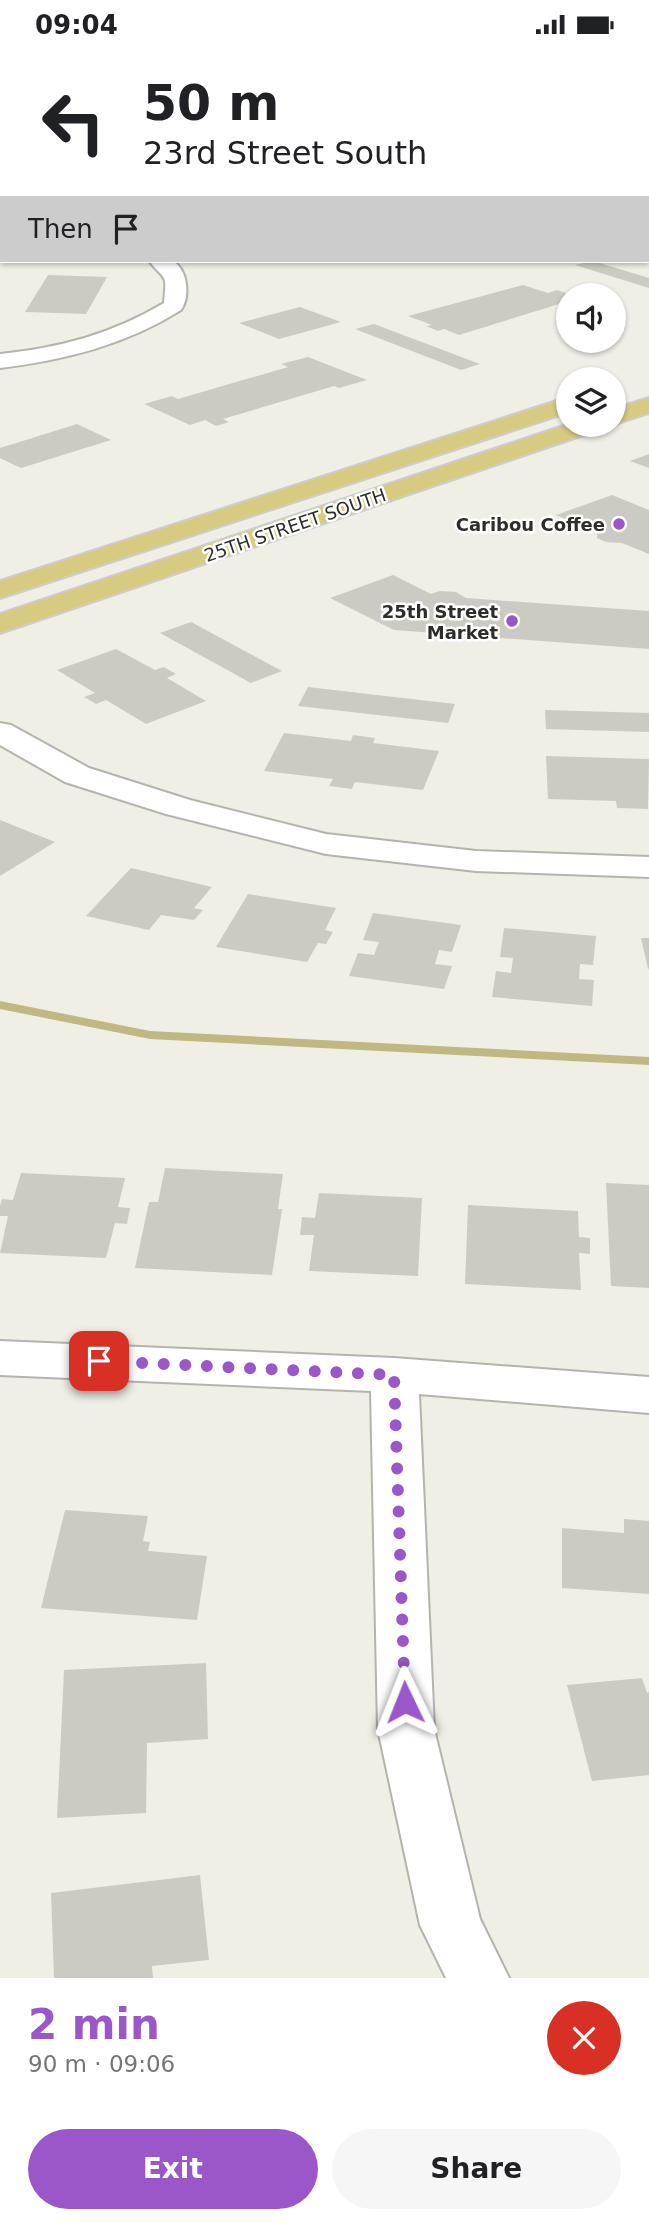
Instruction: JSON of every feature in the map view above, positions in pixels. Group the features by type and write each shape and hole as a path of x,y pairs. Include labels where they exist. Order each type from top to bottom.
{"main road":[{"path":"626,413 649,405"},
{"name":"25TH STREET SOUTH","path":"0,590 556,408"},
{"name":"25TH STREET SOUTH","path":"0,625 556,437"}],"street":[{"path":"0,361 79,348 123,334 156,318 174,306 176,284 171,268 162,263"},
{"path":"0,732 77,775 178,807 326,844 476,861 649,867"},
{"path":"0,1358 394,1375 649,1395"},
{"path":"394,1375 406,1729 451,1925 478,1978"}],"building":[{"path":"600,263 649,278 649,288 575,265"},
{"path":"48,275 107,277 86,314 25,312"},
{"path":"523,285 548,293 556,290 556,305 459,335 444,329 438,331 426,326 432,325 408,316"},
{"path":"300,307 341,322 279,339 239,323"},
{"path":"374,324 480,364 461,370 355,329"},
{"path":"308,357 367,380 339,388 334,386 223,419 229,422 216,426 205,420 190,425 144,404 172,396 178,399 288,367 281,364"},
{"path":"77,424 111,440 21,468 0,458 0,448"},
{"path":"649,454 649,468 630,461"},
{"path":"612,495 649,510 649,554 622,543 606,542 597,538 597,532 556,515"},
{"name":"25th Street Market","path":"393,575 431,594 440,591 456,592 466,598 649,611 649,649 394,630 330,598"},
{"path":"191,622 282,671 251,683 160,633"},
{"path":"116,649 155,670 164,667 176,674 167,678 206,701 146,724 106,700 96,704 84,697 95,693 57,670"},
{"path":"308,687 455,704 448,723 298,706"},
{"path":"545,710 649,713 649,732 546,729"},
{"path":"284,733 351,741 353,735 375,738 373,743 439,751 423,790 355,782 352,789 329,786 333,779 264,771"},
{"path":"546,756 649,759 648,809 617,808 616,801 548,799"},
{"path":"0,820 55,842 0,876"},
{"path":"131,868 212,887 194,908 203,910 194,920 161,915 149,930 86,916"},
{"path":"248,894 336,908 325,930 333,932 326,944 318,943 307,962 216,947"},
{"path":"373,913 461,925 452,952 439,950 435,964 452,966 444,989 349,976 358,953 374,955 379,942 363,940"},
{"path":"504,928 596,936 593,965 580,964 579,979 594,980 592,1006 492,997 496,971 511,973 513,958 500,957"},
{"path":"641,938 649,938 649,969 648,969"},
{"path":"165,1168 283,1174 278,1209 282,1209 272,1275 135,1268 149,1202 158,1202"},
{"path":"21,1173 125,1178 118,1207 130,1208 127,1224 115,1223 106,1258 0,1253 8,1216 0,1216 0,1206 2,1199 13,1200"},
{"path":"606,1183 649,1185 649,1288 611,1286"},
{"path":"319,1193 422,1198 418,1276 309,1271 314,1235 300,1235 302,1217 315,1218"},
{"path":"468,1205 578,1211 579,1237 590,1238 590,1254 579,1253 581,1290 465,1284"},
{"path":"65,1510 148,1516 143,1541 150,1542 148,1551 207,1556 197,1620 41,1608"},
{"path":"624,1519 649,1521 649,1594 562,1588 562,1528 624,1533"},
{"path":"206,1663 208,1739 147,1743 146,1813 57,1818 64,1670"},
{"path":"642,1678 647,1693 649,1692 649,1775 592,1781 567,1685"},
{"path":"200,1875 209,1960 152,1966 153,1978 54,1978 51,1893"}],"waterway":[{"path":"0,1005 150,1035 649,1061"}],"place":[{"name":"Caribou Coffee","path":"619,524"},
{"name":"25th Street Market","path":"512,621"}],"route":[{"path":"99,1361 394,1375 405,1702"}]}
